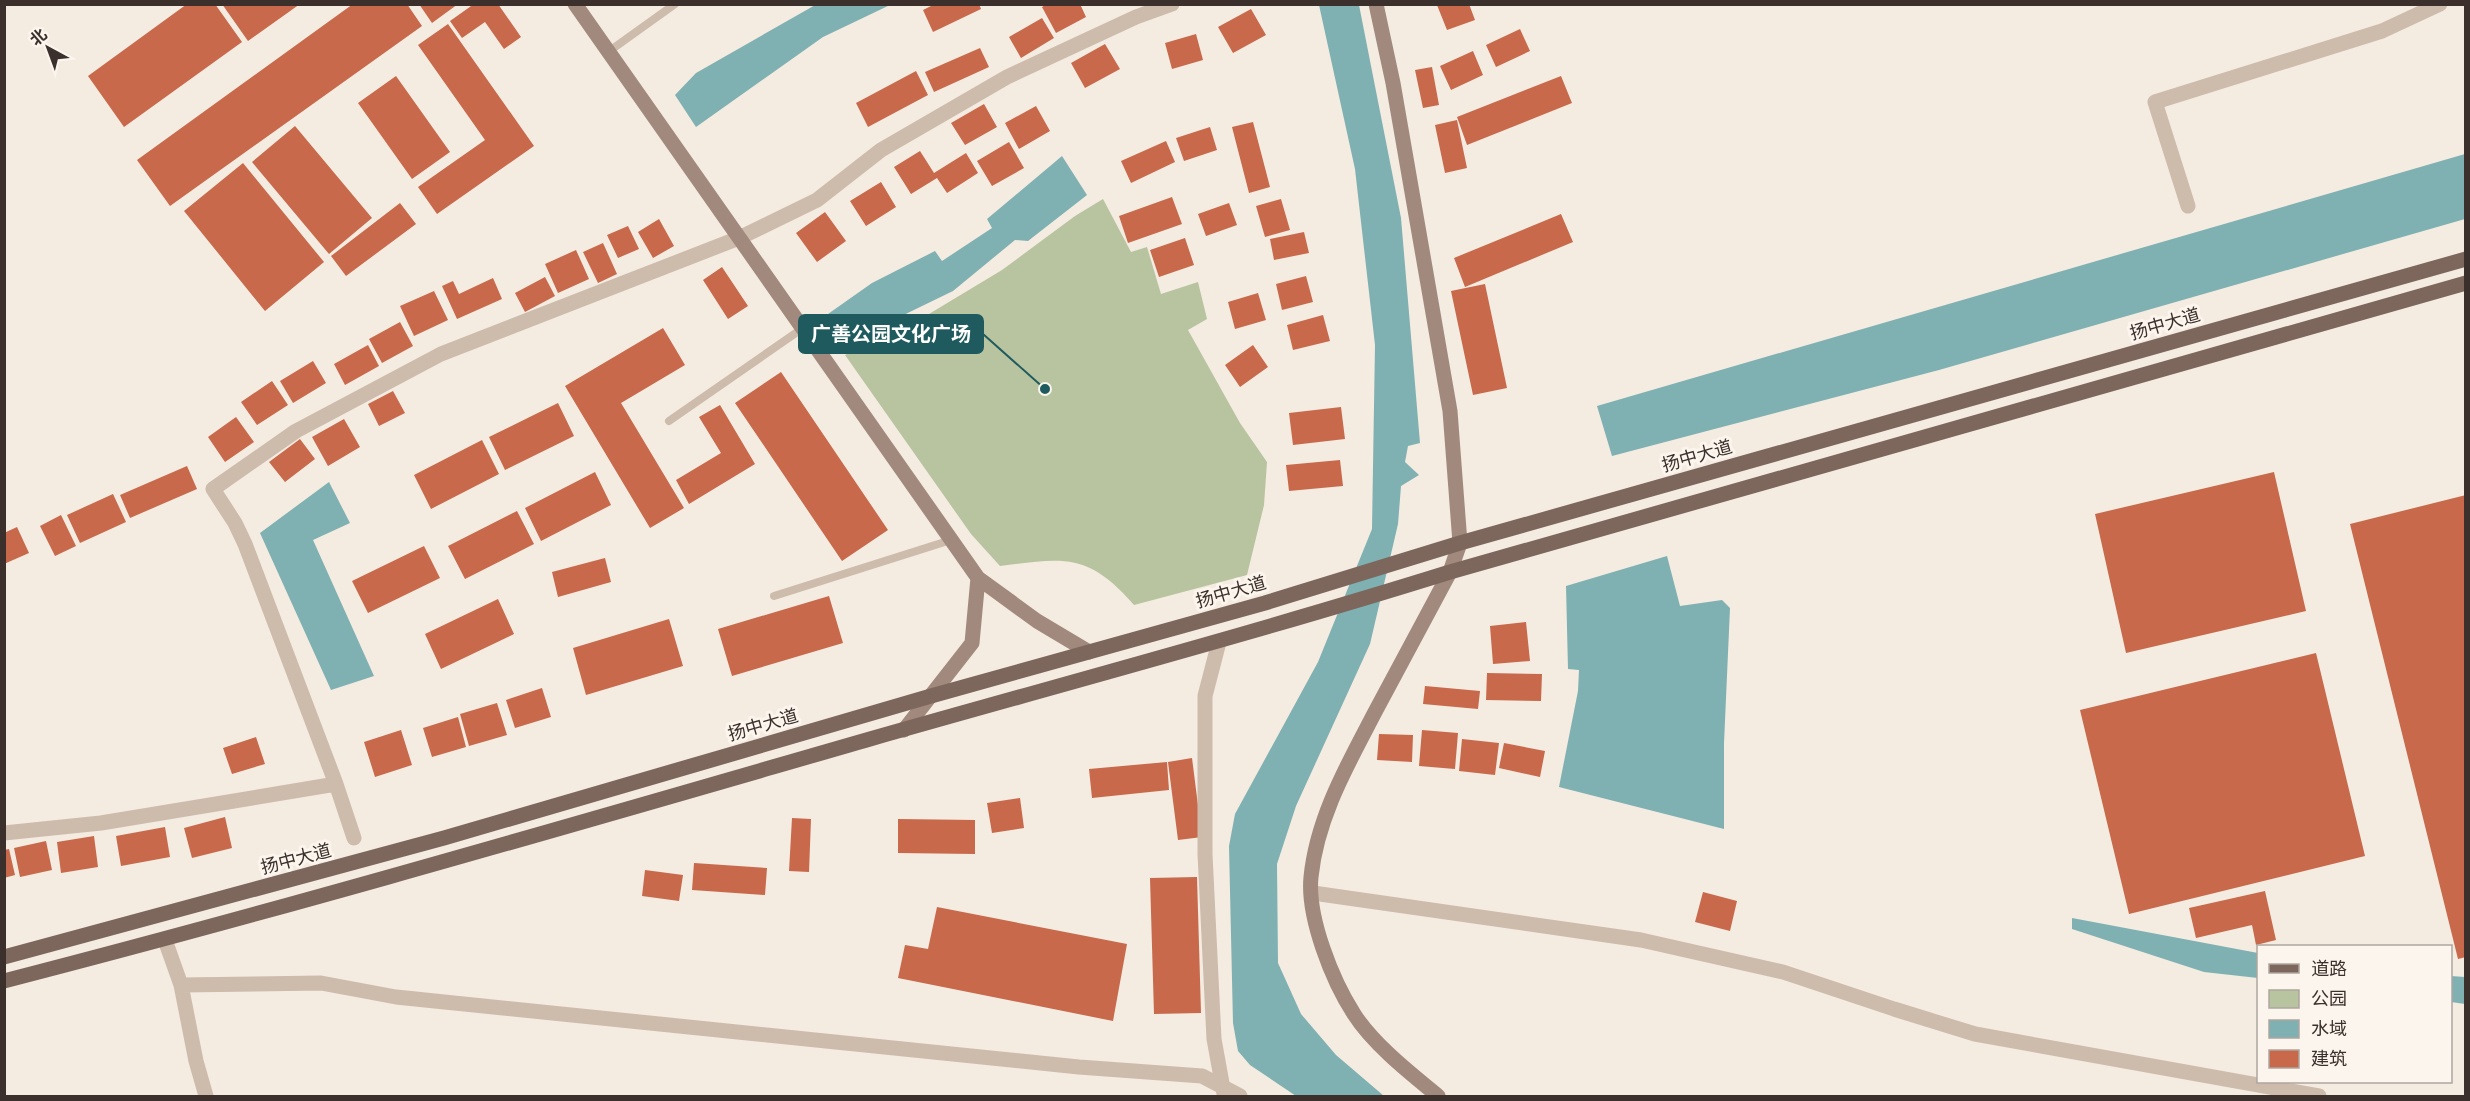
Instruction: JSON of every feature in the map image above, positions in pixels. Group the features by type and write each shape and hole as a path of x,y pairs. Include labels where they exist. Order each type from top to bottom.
{"main road":[{"name":"扬中大道","path":"4,957 444,838 931,696 1214,617 1460,543 2466,259"},
{"path":"4,981 165,940 1219,642 1450,572 2466,283"},
{"path":"1214,617 1219,642"},
{"path":"161,916 165,940"}],"street":[{"path":"575,4 978,578 1037,621 1089,652"},
{"path":"354,838 336,784 245,544 213,489 296,431 441,354 739,238 817,200 881,150 1007,76 1136,17 1172,4"},
{"path":"1376,4 1393,83 1450,411 1460,543 1450,572 1339,781 1321,831 1311,878 1315,921 1332,972 1354,1015 1395,1060 1438,1096"},
{"path":"2188,206 2155,102 2382,31 2440,4"},
{"path":"904,730 972,643 978,578"},
{"path":"1219,642 1205,696 1205,854 1214,1039 1224,1092"},
{"path":"4,833 113,821 336,784"},
{"path":"1313,893 1641,940 1783,972 1894,1010 1975,1034 2319,1096"},
{"path":"165,940 181,985 196,1060 206,1096"},
{"path":"181,985 321,983 396,997 1079,1067 1202,1076 1224,1092 1240,1096"}],"lane":[{"path":"608,52 675,4"},
{"path":"669,421 803,328"},
{"path":"774,596 951,540"}],"green space":[{"path":"1103,199 1131,252 1147,247 1161,294 1198,282 1207,319 1188,330 1240,423 1267,462 1264,505 1247,575 1134,605 1103,575 1088,567 1058,561 1000,566 971,534 845,355 924,317 1002,270 1075,216"}],"water":[{"path":"817,4 890,5 823,37 696,127 675,95 696,73"},
{"path":"1319,5 1359,5 1401,218 1420,443 1408,446 1405,462 1419,475 1401,486 1398,524 1370,644 1296,806 1277,864 1278,963 1301,1014 1336,1055 1384,1096 1296,1096 1250,1065 1238,1051 1233,1023 1229,846 1235,814 1318,662 1372,529 1375,345 1355,169"},
{"path":"2465,154 2465,219 1939,370 1612,456 1597,406"},
{"path":"1062,156 1087,195 1028,241 1015,240 953,291 848,342 828,314 872,283 935,251 942,261 992,228 987,219"},
{"path":"329,482 350,523 313,540 374,676 331,690 260,533"},
{"path":"1667,556 1680,606 1722,600 1730,608 1724,743 1724,829 1559,787 1578,691 1579,670 1568,669 1566,586"},
{"path":"2072,918 2257,953 2257,978 2204,972 2072,929"},
{"path":"2452,976 2465,977 2465,1004 2452,1002"}],"building":[{"path":"187,4 215,4 242,42 124,127 88,76"},
{"path":"222,4 300,4 248,41"},
{"path":"353,4 407,4 422,26 170,206 137,160"},
{"path":"419,4 458,4 432,23"},
{"path":"474,4 498,4 521,37 504,49 485,22 462,38 450,21"},
{"path":"935,4 979,4 981,9 933,32 923,10"},
{"path":"1047,4 1080,4 1086,17 1056,33 1042,7"},
{"path":"1469,4 1475,20 1447,30 1437,5"},
{"path":"1251,9 1266,35 1233,53 1218,27"},
{"path":"1042,18 1054,38 1021,58 1009,37"},
{"path":"448,24 534,146 437,214 418,187 485,140 418,45"},
{"path":"1520,29 1530,51 1496,67 1486,45"},
{"path":"1196,34 1203,60 1172,69 1165,43"},
{"path":"1105,44 1120,69 1085,88 1071,63"},
{"path":"980,48 989,67 934,92 925,72"},
{"path":"1473,51 1483,75 1451,90 1440,66"},
{"path":"1432,67 1439,105 1423,108 1415,70"},
{"path":"916,71 928,95 868,127 856,103"},
{"path":"396,76 450,152 412,179 358,103"},
{"path":"1561,76 1572,103 1467,145 1457,117"},
{"path":"984,104 997,127 965,145 951,123"},
{"path":"1036,106 1050,131 1019,149 1005,123"},
{"path":"1457,120 1467,168 1445,173 1435,125"},
{"path":"1253,122 1270,187 1249,193 1232,127"},
{"path":"295,126 372,218 329,254 252,162"},
{"path":"1210,127 1217,150 1184,161 1176,138"},
{"path":"1166,141 1175,162 1131,183 1121,161"},
{"path":"1009,142 1024,168 992,186 977,161"},
{"path":"920,151 934,173 966,153 978,173 947,193 937,178 911,194 894,167"},
{"path":"243,163 324,262 265,311 184,211"},
{"path":"881,182 896,207 866,226 850,201"},
{"path":"1172,197 1182,224 1128,243 1119,216"},
{"path":"1281,199 1290,230 1265,237 1256,206"},
{"path":"400,203 416,224 346,276 331,256"},
{"path":"1229,203 1237,225 1206,236 1198,214"},
{"path":"825,212 846,241 817,262 796,233"},
{"path":"1561,214 1573,242 1465,287 1454,258"},
{"path":"659,219 674,246 653,258 638,232"},
{"path":"628,226 639,249 618,258 607,235"},
{"path":"1304,232 1309,253 1274,260 1270,239"},
{"path":"1185,238 1194,265 1159,277 1150,250"},
{"path":"603,243 617,274 598,283 583,252"},
{"path":"576,250 589,279 558,293 545,264"},
{"path":"722,267 748,306 728,319 703,280"},
{"path":"1306,276 1313,302 1282,310 1276,284"},
{"path":"545,277 555,296 525,312 515,293"},
{"path":"493,278 502,299 457,319 442,286 453,281 459,294"},
{"path":"1485,284 1507,388 1473,395 1451,291"},
{"path":"434,291 448,320 414,336 400,306"},
{"path":"1258,293 1266,320 1235,329 1228,302"},
{"path":"1323,315 1330,341 1293,350 1287,325"},
{"path":"400,322 413,346 382,363 369,339"},
{"path":"663,328 685,365 621,403 684,508 650,528 565,386"},
{"path":"368,345 379,366 345,385 334,364"},
{"path":"1253,345 1268,367 1240,387 1225,365"},
{"path":"313,361 326,383 293,403 280,381"},
{"path":"781,372 888,530 842,561 735,403"},
{"path":"272,381 288,405 257,425 241,402"},
{"path":"393,391 405,413 379,426 368,404"},
{"path":"558,403 574,436 505,470 489,437"},
{"path":"720,405 755,464 689,504 676,480 721,453 699,417"},
{"path":"1341,407 1345,439 1293,445 1289,413"},
{"path":"236,417 254,442 225,462 208,437"},
{"path":"344,419 360,447 328,466 312,437"},
{"path":"300,439 315,459 285,482 269,462"},
{"path":"482,440 499,474 431,509 414,475"},
{"path":"1340,460 1343,486 1289,491 1286,465"},
{"path":"187,466 197,489 130,518 120,495"},
{"path":"595,472 611,505 541,541 525,508"},
{"path":"2274,472 2306,611 2126,653 2095,514"},
{"path":"113,494 126,522 80,543 67,515"},
{"path":"2466,495 2466,957 2458,959 2350,524"},
{"path":"517,511 534,544 465,579 448,546"},
{"path":"61,515 76,546 55,556 40,526"},
{"path":"17,527 29,553 4,564 4,533"},
{"path":"424,546 440,578 368,613 352,581"},
{"path":"605,558 611,582 558,597 552,572"},
{"path":"829,596 843,643 732,676 718,629"},
{"path":"498,599 514,634 441,669 425,634"},
{"path":"669,619 683,666 586,695 573,648"},
{"path":"1526,622 1530,661 1493,664 1490,626"},
{"path":"2316,653 2365,856 2129,914 2080,710"},
{"path":"1487,673 1542,674 1541,701 1486,700"},
{"path":"1425,686 1480,691 1478,709 1423,704"},
{"path":"542,688 551,717 515,728 506,700"},
{"path":"497,703 507,735 469,746 460,714"},
{"path":"458,717 466,747 432,757 423,728"},
{"path":"401,730 412,765 375,777 364,742"},
{"path":"1422,730 1458,733 1455,769 1419,766"},
{"path":"1379,734 1413,735 1412,762 1377,760"},
{"path":"256,737 265,764 232,774 223,748"},
{"path":"1462,739 1499,743 1495,775 1459,771"},
{"path":"1504,743 1545,751 1540,777 1499,768"},
{"path":"1192,758 1202,837 1178,840 1168,762"},
{"path":"1167,762 1169,790 1092,798 1089,769"},
{"path":"1020,798 1024,828 992,833 987,803"},
{"path":"225,817 232,848 192,858 184,828"},
{"path":"792,818 811,819 809,872 789,871"},
{"path":"898,819 975,820 975,854 898,853"},
{"path":"165,827 170,857 121,866 116,836"},
{"path":"94,836 98,867 61,873 57,842"},
{"path":"46,841 52,870 20,877 14,848"},
{"path":"9,849 15,875 4,878 4,850"},
{"path":"694,863 767,868 765,895 692,890"},
{"path":"645,870 683,875 679,901 642,896"},
{"path":"1197,877 1201,1013 1154,1014 1150,878"},
{"path":"2265,891 2276,940 2256,945 2252,925 2196,938 2189,908"},
{"path":"1703,892 1737,901 1730,931 1695,922"},
{"path":"937,907 1127,944 1113,1021 898,978 905,945 928,949"}],"place":[{"name":"广善公园文化广场","path":"1045,389"}]}
